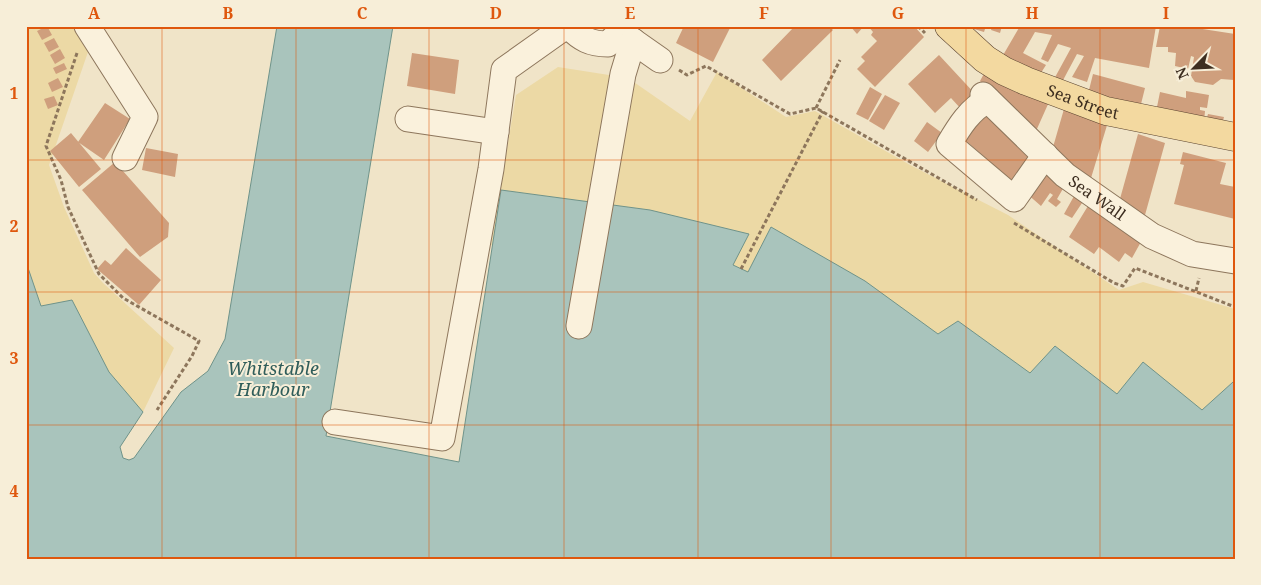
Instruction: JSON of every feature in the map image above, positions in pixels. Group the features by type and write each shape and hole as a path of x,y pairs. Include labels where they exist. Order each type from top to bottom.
{"main road":[{"name":"Sea Street","path":"949,26 985,58 1004,71 1026,81 1106,111 1235,137"}],"street":[{"path":"87,26 145,117 126,158"},
{"path":"335,422 442,438 491,168 504,70 567,26 582,39 595,44 608,44 626,33"},
{"path":"626,33 660,60"},
{"path":"579,326 616,111 626,33"},
{"name":"Sea Wall","path":"1012,209 949,144 959,126 985,97 1065,174 1152,236 1192,254 1235,261"},
{"path":"408,119 496,132"},
{"path":"1012,209 1045,155"}],"path":[{"path":"87,26 46,146 61,180 68,207 99,274 123,298 199,340 192,356 157,410"},
{"path":"660,60 687,75 706,66 790,114 816,108 823,111 978,201"},
{"path":"816,108 840,60"},
{"path":"741,269 823,111"},
{"path":"1012,209 1114,283 1123,286 1135,268 1235,307"},
{"path":"1196,291 1198,281"}],"sand":[{"path":"26,26 72,26 88,52 49,165 64,207 94,273 174,348 143,412 128,434 26,497"},
{"path":"558,67 628,78 690,121 717,72 786,117 815,111 912,166 1008,215 1119,290 1143,282 1235,309 1235,486 491,245 516,95"}],"water":[{"name":"Whitstable Harbour","path":"277,26 393,26 326,436 459,462 501,190 650,210 749,234 733,265 748,272 771,227 865,281 938,334 958,321 1030,373 1055,346 1117,394 1143,362 1202,410 1233,382 1235,383 1235,559 26,559 26,262 41,306 72,300 109,372 143,412 120,447 123,458 129,460 134,458 181,392 208,371 225,339"}],"building":[{"path":"47,26 52,35 42,40 37,31"},
{"path":"684,26 731,26 713,62 676,43"},
{"path":"795,26 829,26 833,30 781,81 762,60"},
{"path":"850,26 864,26 857,34"},
{"path":"868,26 914,26 924,37 875,87 857,69 865,61 861,57 877,41 871,35 873,32"},
{"path":"975,26 986,26 984,32 974,29"},
{"path":"992,26 1002,26 1000,33 991,30"},
{"path":"1020,26 1156,26 1149,68 1095,58 1087,82 1072,77 1084,56 1077,54 1061,84 1053,81 1071,48 1058,44 1048,62 1041,59 1052,35 1035,32 1023,53 1046,65 1039,76 1002,57"},
{"path":"1160,26 1183,26 1235,34 1234,80 1221,79 1213,85 1195,82 1191,76 1194,57 1191,56 1188,69 1175,66 1176,53 1168,52 1168,47 1156,47"},
{"path":"54,38 59,47 49,52 44,43"},
{"path":"60,49 65,58 55,64 50,55"},
{"path":"412,53 459,60 455,94 407,86"},
{"path":"939,55 977,96 962,110 951,98 935,113 908,84"},
{"path":"64,63 67,69 56,74 53,68"},
{"path":"986,70 1049,102 1032,140 980,81"},
{"path":"1093,74 1145,88 1138,116 1086,102"},
{"path":"58,78 63,87 52,92 48,83"},
{"path":"870,87 882,94 868,120 856,114"},
{"path":"1186,91 1209,95 1207,108 1200,107 1200,110 1205,111 1204,123 1155,117 1160,92 1186,98"},
{"path":"885,95 900,103 884,130 869,121"},
{"path":"54,96 58,105 48,109 44,99"},
{"path":"105,103 130,119 104,160 78,142"},
{"path":"1064,109 1108,122 1088,188 1051,154"},
{"path":"988,111 1068,180 1057,199 1061,202 1056,207 1048,201 1053,195 1050,193 1041,206 965,140"},
{"path":"1208,114 1224,117 1221,128 1205,125"},
{"path":"927,122 942,133 928,152 914,141"},
{"path":"71,133 101,169 79,187 50,151"},
{"path":"1138,134 1165,143 1145,215 1118,206"},
{"path":"146,148 178,154 175,177 142,170"},
{"path":"1183,152 1226,163 1220,184 1235,187 1235,219 1174,204 1184,165 1180,164"},
{"path":"115,162 169,223 168,237 140,257 82,190"},
{"path":"1078,189 1086,197 1072,218 1064,214"},
{"path":"1091,201 1142,240 1132,258 1125,253 1119,262 1099,247 1094,254 1069,237"},
{"path":"126,248 161,280 139,305 97,269 105,260 111,265"}]}
